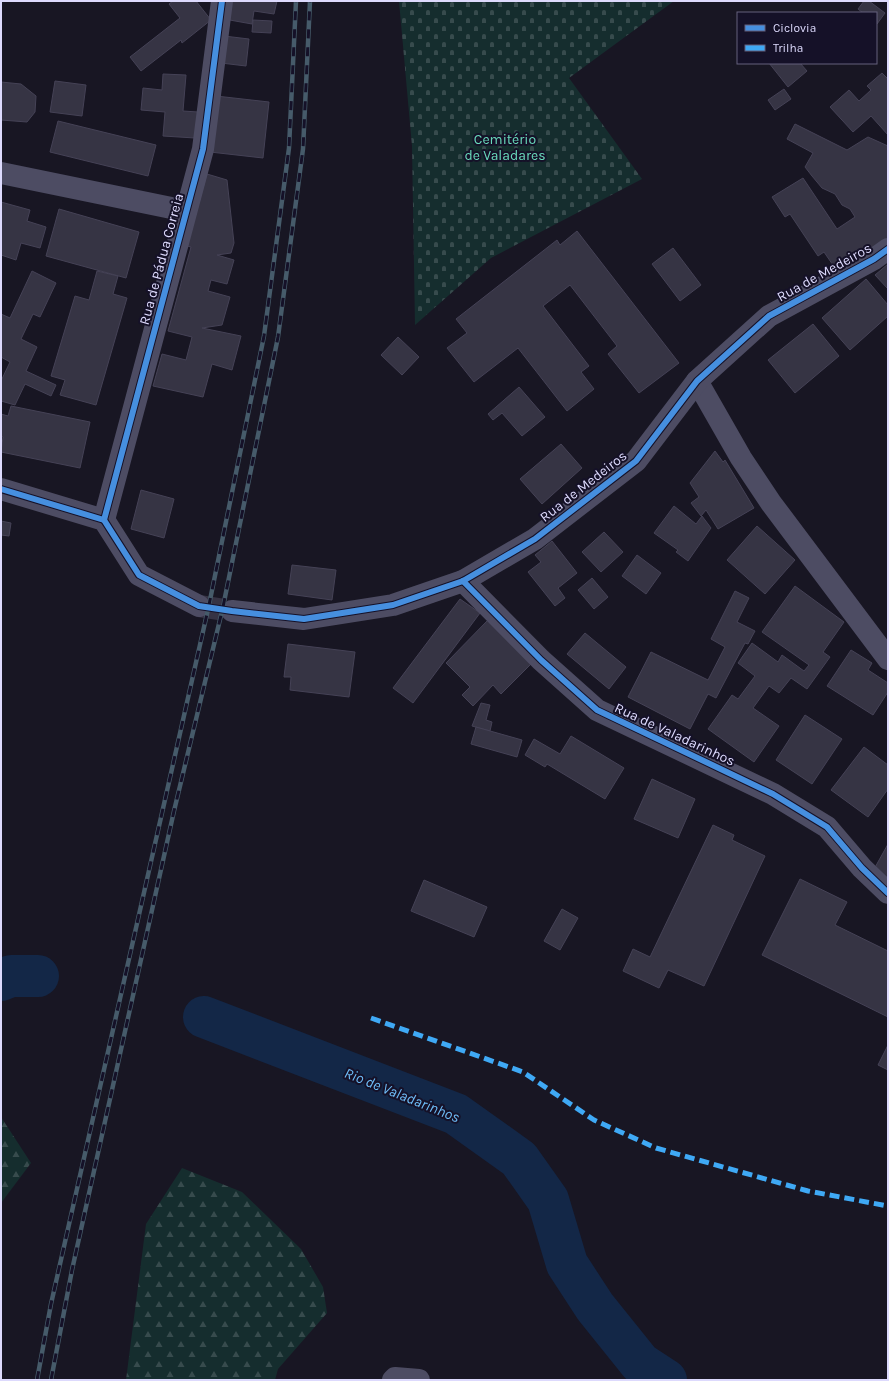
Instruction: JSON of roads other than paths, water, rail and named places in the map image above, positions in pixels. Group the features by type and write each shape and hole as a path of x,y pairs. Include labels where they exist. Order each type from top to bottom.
{"street":[{"name":"Rua de Pádua Correia","path":"104,520 202,149 222,1"},
{"path":"1,173 186,211"},
{"name":"Rua de Medeiros","path":"232,611 304,619 393,605 464,581 535,539 636,461 697,381 769,316 874,259 888,249"},
{"path":"697,381 741,458 771,504 888,658"},
{"path":"1,490 104,520 139,575 199,606"},
{"name":"Rua de Valadarinhos","path":"464,581 540,660 597,710 773,794 827,826 862,868 888,893"},
{"path":"393,1380 395,1378 419,1380"}],"waterway":[{"name":"Rio de Valadarinhos","path":"1,980 11,976 38,976"},
{"name":"Rio de Valadarinhos","path":"204,1017 456,1114 519,1159 548,1200 567,1264 595,1307 640,1363 666,1380"}],"tunnel":[{"path":"199,606 232,611"}],"railway":[{"path":"37,1380 51,1304 209,605 264,336 289,148 296,1"},
{"path":"51,1380 72,1270 174,811 223,607 278,337 303,149 310,1"}],"park label":[{"name":"Cemitério de Valadares","path":"505,148"}]}
